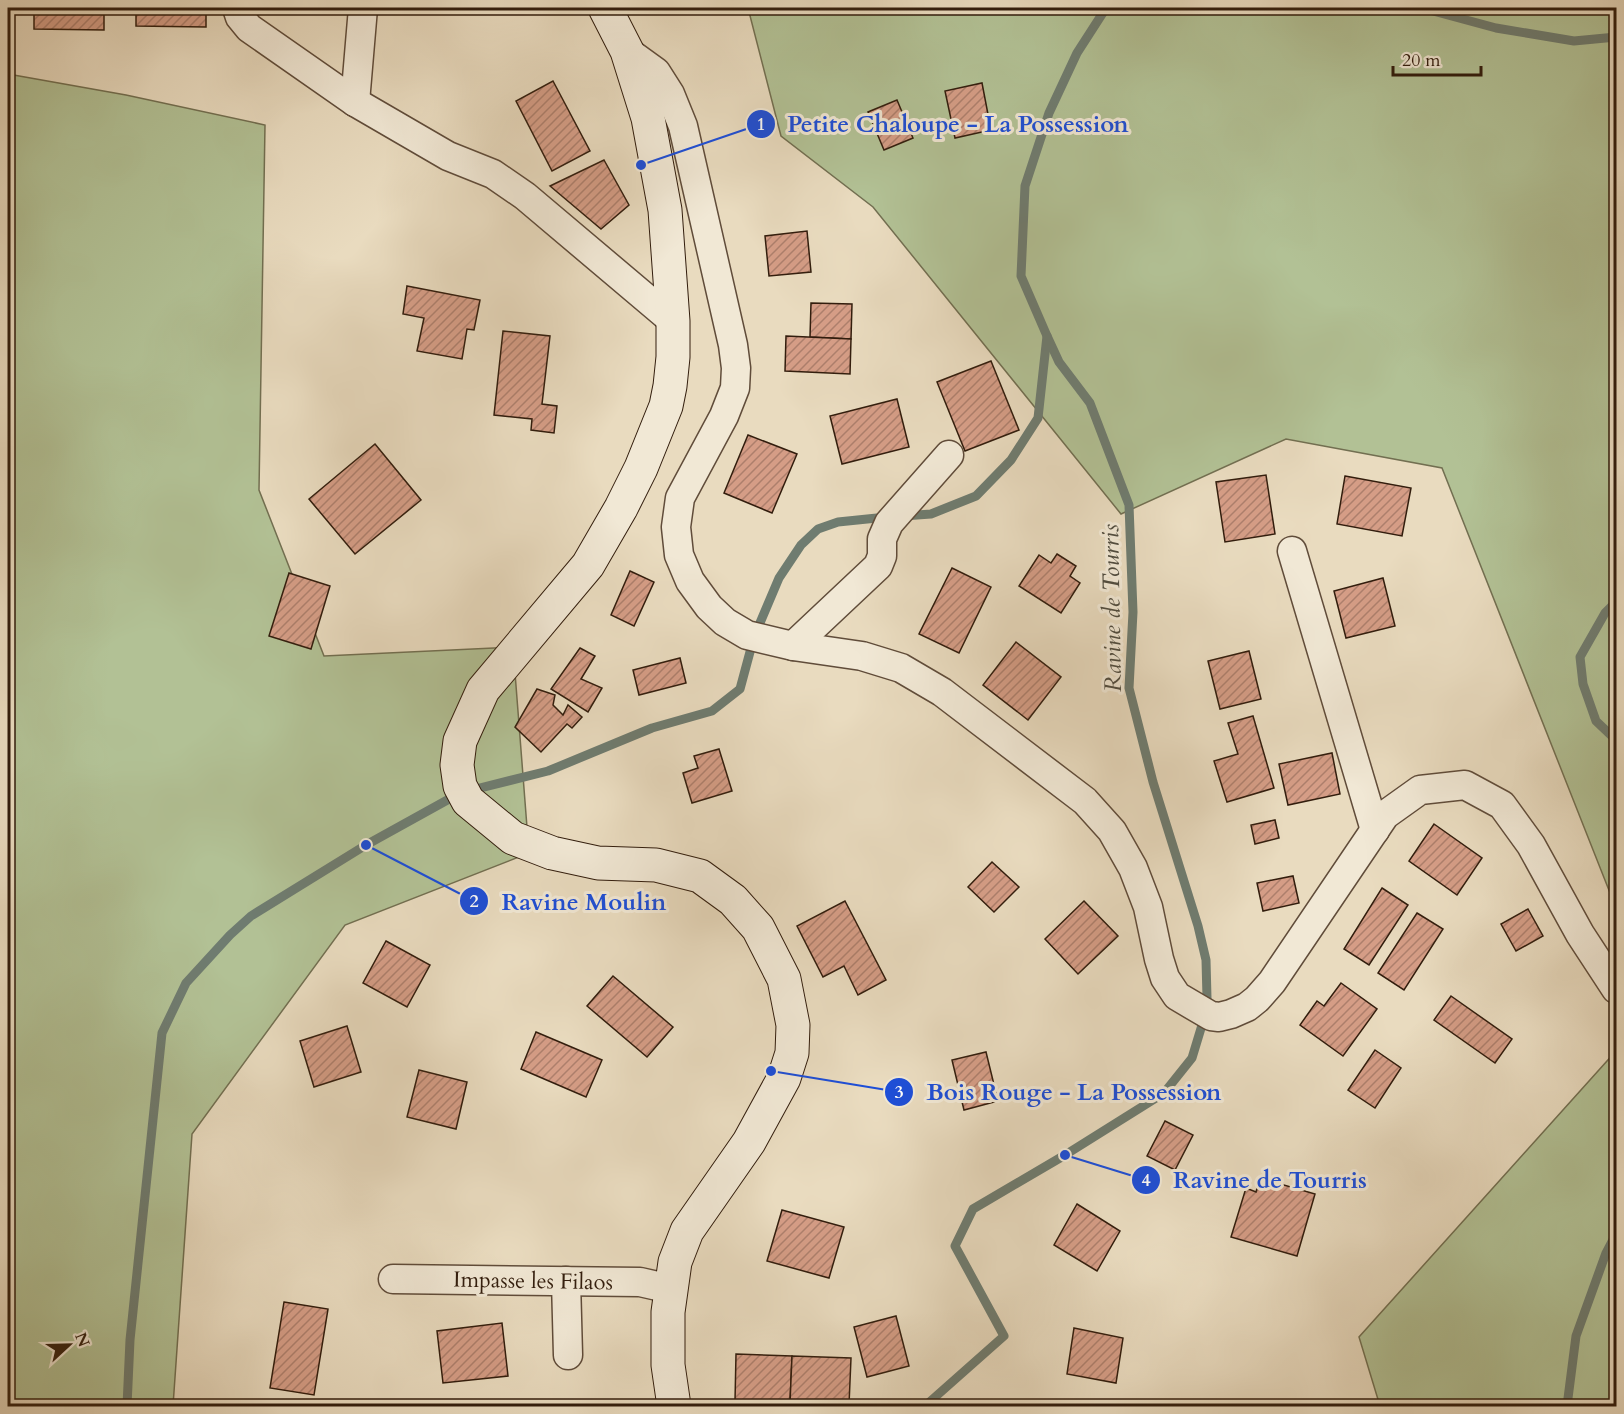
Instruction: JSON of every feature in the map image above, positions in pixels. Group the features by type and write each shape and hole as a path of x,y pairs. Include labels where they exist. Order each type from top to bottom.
{"main road":[{"path":"605,8 627,51 648,118 665,210 673,321 673,357 666,406 641,468 588,565 483,690 460,741 457,765 460,786 468,801 513,838 552,853 598,863 656,865 700,876 733,900 758,928 784,979 793,1025 792,1053 784,1078 749,1142 687,1231 675,1262 668,1312 668,1365 674,1407"}],"street":[{"path":"237,8 249,28 355,102 448,156 493,174 525,196 673,321"},
{"path":"355,102 363,8"},
{"path":"627,51 656,72 670,94 683,126 733,345 736,368 735,388 724,416 680,498 676,527 680,555 690,581 709,607 725,622 747,635 793,646 862,656 901,668 942,692 1084,801 1113,831 1133,868 1148,907 1165,978 1177,996 1211,1016 1219,1017 1247,1007 1272,982 1384,815 1420,790 1465,785 1502,806 1532,845 1580,934 1617,988"},
{"path":"793,646 878,566 882,556 882,539 889,523 949,455"},
{"path":"1292,551 1375,830"},
{"name":"Impasse les Filaos","path":"393,1279 640,1282 671,1289"},
{"path":"566,1281 568,1356"}],"green space":[{"path":"748,8 1616,8 1616,908 1442,468 1286,439 1121,514 873,207 781,136"},
{"path":"8,74 126,95 265,125 259,490 324,656 513,647 529,853 345,925 192,1134 173,1406 8,1406"},
{"path":"1616,1051 1616,1406 1380,1406 1359,1337"}],"building":[{"path":"34,8 104,8 104,30 34,29"},
{"path":"136,8 206,8 206,27 136,26"},
{"path":"553,81 590,151 552,171 516,101"},
{"path":"982,83 991,130 955,138 945,91"},
{"path":"897,100 913,138 884,150 868,112"},
{"path":"604,160 629,205 601,229 550,186"},
{"path":"807,231 811,272 769,276 765,236"},
{"path":"407,286 480,300 474,330 467,329 462,359 417,351 424,318 403,314"},
{"path":"811,303 852,304 851,339 810,337"},
{"path":"503,331 550,336 542,404 557,406 554,433 531,430 532,419 494,415"},
{"path":"786,336 851,339 850,374 785,371"},
{"path":"991,361 1019,430 965,451 937,382"},
{"path":"897,399 909,447 842,464 830,416"},
{"path":"748,435 797,454 772,513 724,493"},
{"path":"375,444 421,500 355,554 309,499"},
{"path":"1266,475 1275,534 1225,542 1216,482"},
{"path":"1345,476 1411,488 1402,536 1337,524"},
{"path":"1057,554 1076,566 1070,576 1080,583 1061,613 1019,586 1039,555 1051,563"},
{"path":"952,568 991,587 959,653 919,634"},
{"path":"630,571 654,582 634,626 611,615"},
{"path":"289,573 330,586 311,649 269,636"},
{"path":"1383,578 1395,626 1346,638 1334,591"},
{"path":"1016,642 1061,677 1028,720 983,685"},
{"path":"580,648 595,656 581,679 602,688 588,712 551,689"},
{"path":"1249,651 1261,699 1220,709 1208,661"},
{"path":"680,658 686,683 639,695 633,670"},
{"path":"537,689 555,695 553,705 563,715 568,705 582,717 572,728 567,724 541,752 515,727"},
{"path":"1253,716 1274,788 1227,802 1214,761 1238,754 1228,723"},
{"path":"719,749 732,791 692,803 683,773 698,768 694,756"},
{"path":"1332,753 1340,794 1288,805 1279,764"},
{"path":"1275,820 1279,838 1255,844 1251,825"},
{"path":"1434,824 1482,858 1457,895 1409,861"},
{"path":"992,862 1019,887 994,912 968,887"},
{"path":"1293,876 1299,903 1263,911 1257,883"},
{"path":"1382,888 1408,905 1369,965 1344,949"},
{"path":"845,901 886,980 858,995 844,966 823,977 797,926"},
{"path":"1084,901 1118,936 1078,974 1045,939"},
{"path":"1528,909 1543,936 1516,951 1501,924"},
{"path":"1417,913 1443,929 1404,990 1378,973"},
{"path":"386,941 430,965 407,1007 363,983"},
{"path":"613,976 673,1027 647,1057 587,1006"},
{"path":"1341,983 1377,1009 1343,1056 1300,1025 1317,1001 1324,1006"},
{"path":"1451,996 1512,1039 1495,1063 1434,1020"},
{"path":"347,1026 361,1072 314,1087 300,1041"},
{"path":"536,1032 602,1060 586,1097 521,1069"},
{"path":"1375,1050 1401,1068 1375,1108 1348,1090"},
{"path":"986,1052 998,1101 964,1110 952,1060"},
{"path":"419,1070 467,1082 456,1129 407,1117"},
{"path":"1165,1121 1193,1135 1175,1170 1147,1156"},
{"path":"1260,1178 1315,1194 1297,1256 1231,1237 1246,1188 1256,1192"},
{"path":"1077,1204 1120,1231 1097,1271 1054,1245"},
{"path":"782,1210 844,1227 829,1278 767,1261"},
{"path":"284,1302 328,1309 314,1395 270,1388"},
{"path":"896,1316 909,1366 867,1377 854,1327"},
{"path":"502,1323 508,1376 443,1383 437,1331"},
{"path":"1074,1328 1123,1338 1116,1383 1067,1374"},
{"path":"736,1354 792,1356 790,1403 735,1401"},
{"path":"792,1356 851,1358 849,1405 790,1403"},
{"path":"718,1401 806,1403 806,1406 718,1406"}],"waterway":[{"path":"903,516 931,514 976,496 1011,460 1038,418 1047,336 1021,276 1025,186 1049,113 1077,53 1106,8"},
{"path":"1422,8 1496,28 1574,41 1616,37"},
{"name":"Ravine de Tourris","path":"1047,336 1059,362 1090,403 1129,505 1133,612 1129,688 1153,782 1198,926 1206,960 1207,998"},
{"path":"127,1406 130,1340 162,1033 186,983 230,935 251,916 366,845 460,793 548,771 652,728 712,711 740,689 754,637 779,578 801,545 818,529 838,522 877,518"},
{"path":"1616,602 1605,613 1580,657 1583,684 1596,721 1616,740"},
{"name":"Ravine de Tourris","path":"925,1406 1004,1336 955,1246 973,1209 1164,1093 1192,1058 1202,1025"},
{"path":"1567,1406 1576,1336 1606,1253 1616,1234"}],"place":[{"name":"Petite Chaloupe - La Possession","path":"641,165"},
{"name":"Ravine Moulin","path":"366,845"},
{"name":"Bois Rouge - La Possession","path":"771,1071"},
{"name":"Ravine de Tourris","path":"1065,1155"}]}
